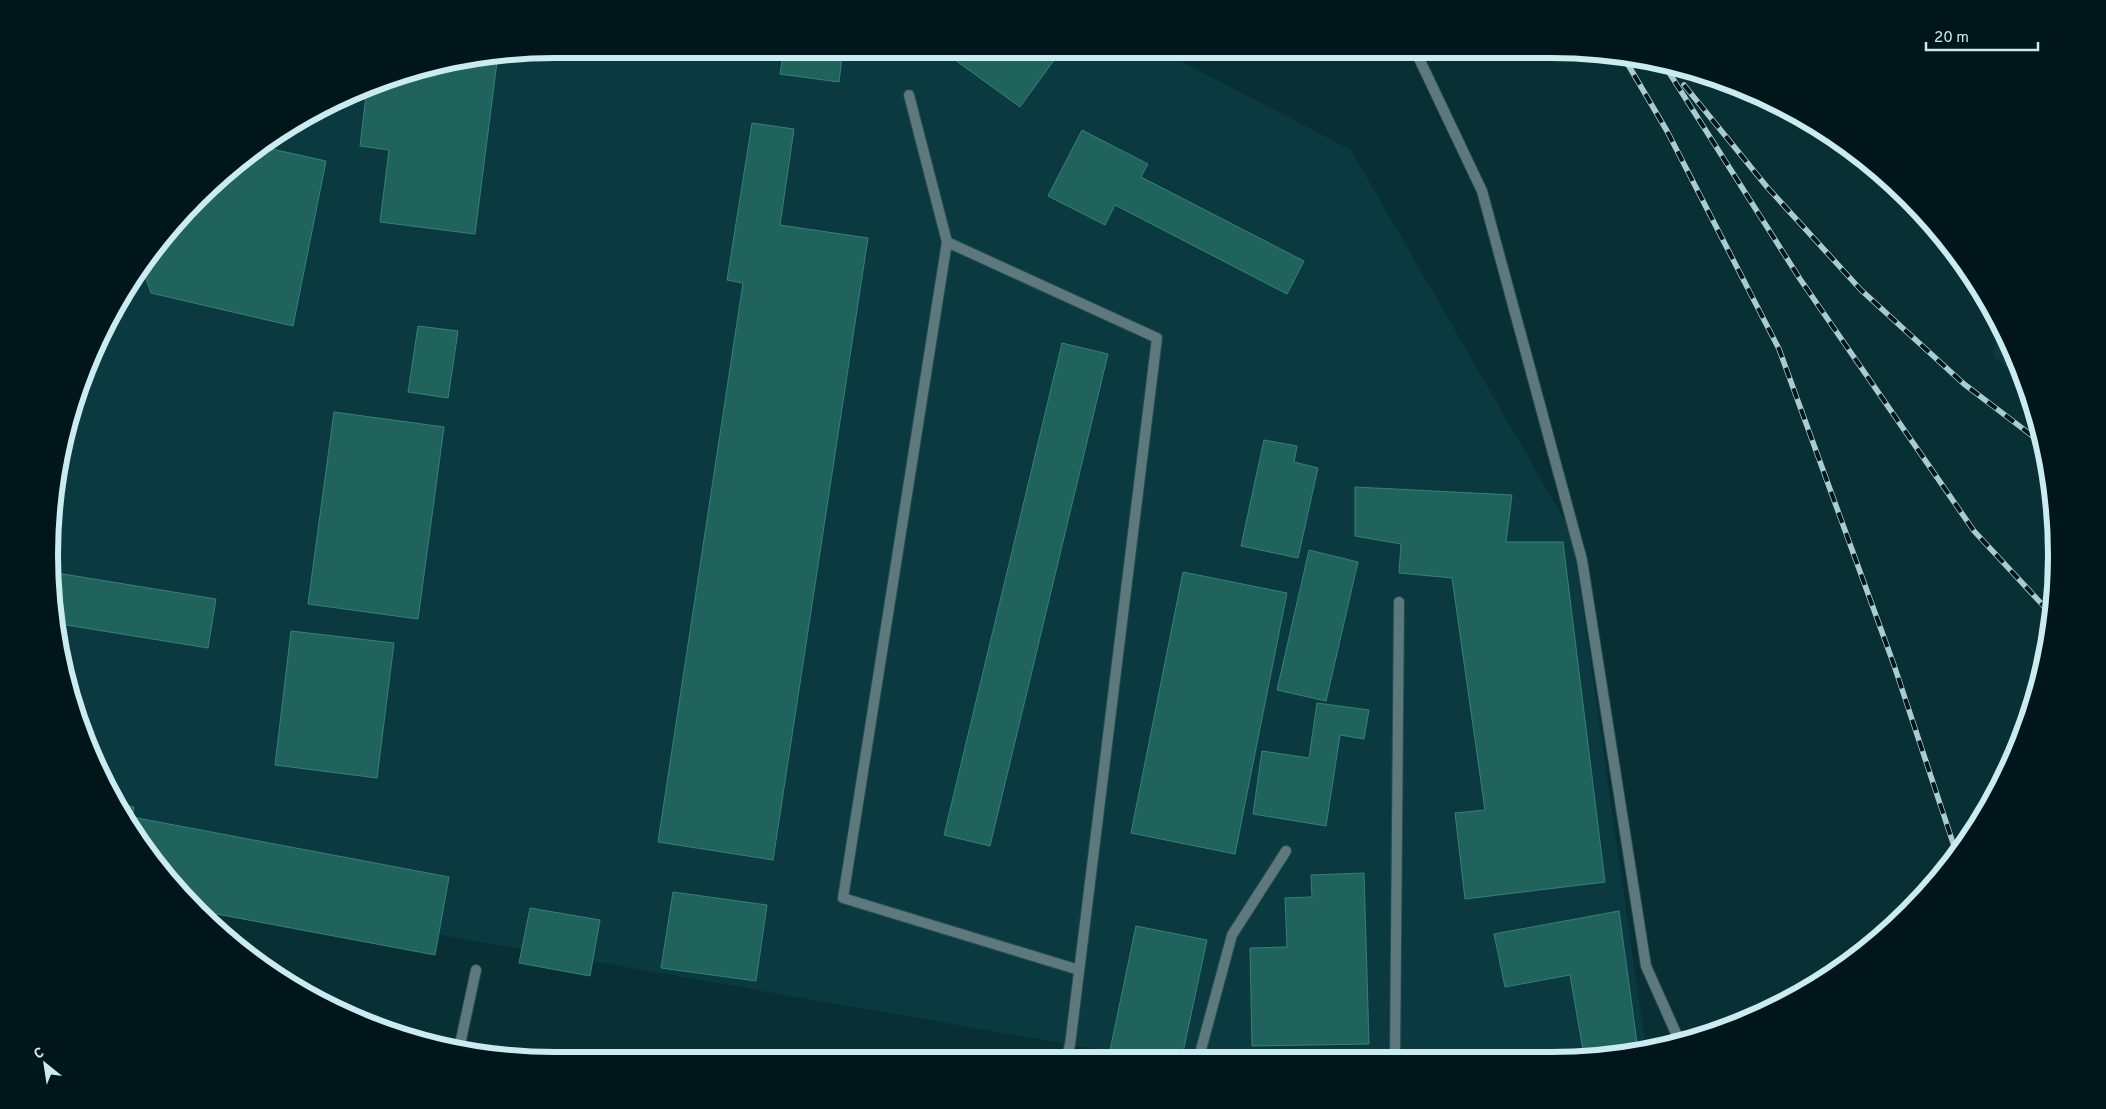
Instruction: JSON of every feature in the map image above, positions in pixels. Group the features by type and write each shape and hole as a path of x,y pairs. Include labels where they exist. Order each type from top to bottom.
{"lane":[{"path":"1419,58 1482,191 1579,550 1646,966 1677,1036"},
{"path":"909,95 947,242 843,898 1079,970"},
{"path":"947,242 1157,338 1068,1052"},
{"path":"1395,1052 1399,602"},
{"path":"1200,1052 1232,935 1286,851"},
{"path":"460,1042 476,970"}],"shaded area":[{"path":"1175,58 1351,150 1572,533 1645,1042 1616,1047 1551,1052 1112,1052 189,891 141,831 124,803 95,745 74,683 67,651 59,587 58,554 62,490 67,458 74,426 95,364 124,306 141,278 181,227 203,203 252,160 278,141 335,109 364,95 426,74 490,62 522,59"},
{"path":"1997,335 2014,372 1993,357"}],"building":[{"path":"783,58 842,58 839,82 780,74"},
{"path":"952,58 1055,58 1020,107"},
{"path":"497,61 475,234 380,222 389,150 360,146 366,94 426,74"},
{"path":"752,123 794,129 780,225 868,238 773,860 658,842 743,283 727,280"},
{"path":"1082,130 1148,164 1141,177 1304,261 1287,294 1115,205 1105,225 1048,196"},
{"path":"268,148 326,161 293,326 151,293 144,274 160,252 203,203 252,160"},
{"path":"418,326 458,331 448,398 408,392"},
{"path":"1062,343 1108,354 990,846 944,835"},
{"path":"334,412 444,427 418,619 308,604"},
{"path":"1264,440 1297,446 1294,462 1318,468 1298,558 1241,546"},
{"path":"1355,487 1512,495 1506,542 1563,542 1605,882 1465,899 1455,813 1485,810 1452,578 1399,573 1401,544 1355,536"},
{"path":"1309,550 1358,562 1326,701 1277,690"},
{"path":"1183,572 1287,593 1235,854 1131,833"},
{"path":"59,573 216,599 208,648 63,624"},
{"path":"291,631 394,643 377,778 275,765"},
{"path":"1317,703 1369,710 1364,739 1340,735 1326,826 1253,814 1262,751 1309,758"},
{"path":"125,805 134,807 132,816"},
{"path":"133,817 449,877 435,955 211,913 160,857"},
{"path":"1364,873 1369,1044 1252,1046 1250,948 1287,947 1285,898 1312,897 1311,875"},
{"path":"673,892 767,905 756,981 661,968"},
{"path":"530,908 600,920 590,976 519,963"},
{"path":"1619,911 1637,1044 1583,1050 1570,975 1505,987 1494,934"},
{"path":"1136,926 1207,940 1183,1052 1110,1052"}],"railway":[{"path":"1628,64 1667,131 1779,349 1894,665 1954,846"},
{"path":"1668,71 1800,279 1974,531 2045,608"},
{"path":"1684,85 1767,187 1861,290 1964,384 2035,438"}]}
